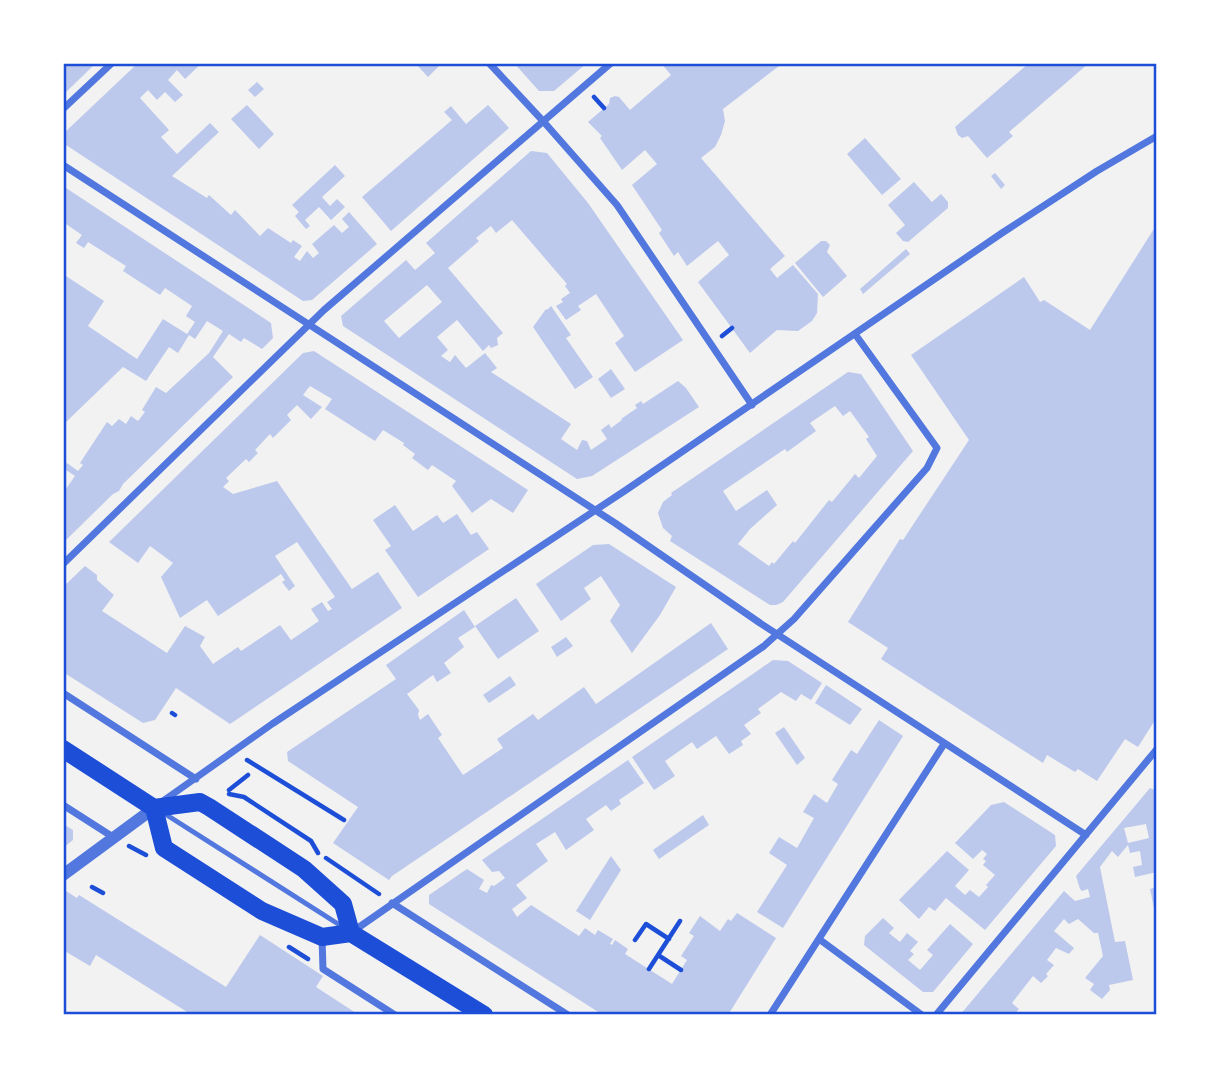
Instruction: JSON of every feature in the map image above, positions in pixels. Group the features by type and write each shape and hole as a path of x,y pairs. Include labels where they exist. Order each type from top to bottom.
{"main road":[{"path":"63,749 154,808 200,802 209,807 304,869 344,904 351,933"},
{"path":"154,808 164,848 262,911 321,937 351,933 484,1015"}],"street":[{"path":"63,109 112,63"},
{"path":"489,63 617,205 752,404"},
{"path":"63,564 308,325 611,63"},
{"path":"63,875 113,836 272,724 1097,171 1157,136"},
{"path":"63,165 594,510 777,634 1086,835"},
{"path":"351,933 777,634 794,619 927,468 937,448 855,334"},
{"path":"63,693 196,779"},
{"path":"770,1015 944,744"},
{"path":"936,1015 1157,749"},
{"path":"63,805 113,836"},
{"path":"392,902 568,1015"},
{"path":"321,937 323,969 395,1015"},
{"path":"819,939 922,1015"}],"lane":[{"path":"154,808 351,933"}],"path":[{"path":"594,97 604,108"},
{"path":"722,336 732,328"},
{"path":"235,752 344,820"},
{"path":"248,775 227,791 244,797 311,841 318,853 392,902"},
{"path":"93,887 103,893"},
{"path":"649,969 680,921"},
{"path":"635,940 646,924 669,939"},
{"path":"658,955 681,970"}],"building":[{"path":"63,63 96,63 63,95"},
{"path":"138,63 202,63 185,79 177,70 168,80 183,95 175,102 165,92 157,100 148,90 140,98 169,130 161,137 177,154 210,123 219,132 172,176 207,198 209,195 231,215 235,210 260,236 268,228 291,243 293,240 302,246 294,257 300,261 307,251 313,258 319,253 312,244 334,225 342,233 349,227 342,219 349,212 377,244 312,300 303,301 63,143 63,134"},
{"path":"415,63 442,63 428,77"},
{"path":"514,63 587,63 554,91 539,91"},
{"path":"661,63 783,63 723,109 725,121 721,135 715,147 701,158 785,256 770,269 777,278 793,265 818,294 817,313 812,321 798,331 777,330 750,353 698,282 729,255 718,241 687,266 678,252 674,256 659,233 662,230 632,185 657,164 645,150 622,170 600,138 602,136 588,122 615,96 630,110 671,75"},
{"path":"1029,63 1089,63 1009,132 1013,136 987,158 968,136 962,138 958,135 955,127"},
{"path":"257,82 264,89 255,97 248,90"},
{"path":"247,105 274,134 259,149 231,119"},
{"path":"488,105 509,128 391,231 362,197 452,120 444,112 451,106 466,124"},
{"path":"865,138 901,179 882,195 847,154"},
{"path":"531,151 547,153 588,203 683,340 635,372 615,343 624,336 596,294 578,306 581,310 566,320 556,306 570,293 565,286 567,284 512,220 496,233 491,226 476,238 479,241 448,268 503,333 497,338 498,345 491,348 489,345 483,351 457,320 437,337 448,350 441,356 450,362 455,355 466,368 485,353 497,368 491,372 571,424 561,439 577,450 582,440 587,441 591,450 607,439 601,430 609,424 611,428 637,408 635,405 641,401 643,404 678,381 699,407 592,476 577,479 343,326 341,316 406,260 415,270 435,253 426,243","holes":["427,285 442,302 399,338 384,321"]},
{"path":"335,165 345,176 322,197 330,206 337,199 345,207 331,220 319,207 305,220 310,226 306,229 295,216 299,212 292,205"},
{"path":"995,173 1005,185 1001,189 991,176"},
{"path":"914,182 932,202 941,194 948,202 948,208 908,242 903,241 896,233 905,225 888,205"},
{"path":"63,186 271,323 273,338 262,349 244,338 241,342 229,334 213,357 233,377 63,543 63,493 75,476 63,468 67,463 78,471 83,465 80,463 107,422 112,426 119,419 126,424 131,416 138,421 156,387 166,393 209,353 223,331 207,321 195,339 189,335 178,353 169,347 146,381 123,367 63,425 63,280 66,276 104,301 88,326 137,359 163,319 187,334 195,322 186,316 192,306 165,288 160,295 123,271 126,266 88,242 84,248 76,243 82,235 63,222"},
{"path":"1157,224 1157,717 1138,747 1125,739 1097,781 1078,769 1075,772 1047,755 1043,763 881,659 888,648 848,622 900,539 903,540 969,440 911,355 1024,277 1040,302 1044,300 1090,330"},
{"path":"821,241 830,245 827,252 847,276 823,297 795,263"},
{"path":"906,249 910,254 863,294 860,289"},
{"path":"551,306 571,335 566,338 593,377 575,389 533,327"},
{"path":"314,351 528,490 513,513 491,499 472,513 452,486 456,481 432,465 428,470 412,458 415,454 403,445 404,443 383,430 375,441 325,409 332,399 310,386 303,395 322,407 311,419 297,405 287,415 291,420 273,438 270,434 255,450 258,453 249,462 246,459 226,478 229,481 223,487 233,494 277,481 352,589 378,572 402,608 230,724 176,688 155,720 143,723 63,672 63,587 85,566 97,575 97,580 114,595 102,611 167,653 185,626 205,637 200,646 213,664 238,647 241,651 280,625 291,640 319,621 311,609 322,602 328,611 332,609 327,602 335,597 297,542 275,556 295,586 289,591 282,582 285,580 281,574 218,616 207,600 180,618 161,577 173,563 150,546 138,563 109,542 303,353"},
{"path":"611,369 625,389 611,398 598,379"},
{"path":"848,372 861,374 913,451 783,602 776,605 770,605 670,541 672,536 663,528 658,513 671,493","holes":["835,406 843,416 850,411 869,437 866,439 877,456 859,478 855,474 832,502 829,500 795,543 793,541 774,564 772,562 769,566 738,544 750,529 777,505 767,490 736,511 723,491 816,431 810,423"]},
{"path":"395,505 413,531 437,515 443,523 457,514 471,535 477,532 489,549 418,597 385,550 391,546 373,520"},
{"path":"609,544 676,587 660,615 632,653 610,621 620,605 601,576 584,588 591,599 561,621 536,584 593,545"},
{"path":"516,598 539,631 498,659 475,626"},
{"path":"464,610 475,627 458,638 464,647 444,663 451,673 437,682 433,675 407,694 419,710 420,720 428,714 442,735 438,738 463,775 503,748 497,739 533,714 538,720 584,687 596,704 711,623 728,649 389,880 333,843 358,807 288,761 287,752 396,679 386,665"},
{"path":"566,637 573,646 557,657 551,647"},
{"path":"773,660 788,661 822,683 811,700 801,694 796,701 781,692 758,709 761,713 744,725 751,734 741,741 743,745 729,754 716,736 697,749 692,742 665,761 675,776 654,790 632,757"},
{"path":"510,676 516,685 489,703 483,695"},
{"path":"826,685 862,709 850,725 815,703"},
{"path":"879,720 903,736 783,928 757,912 787,865 769,853 779,837 797,848 814,818 803,812 814,794 827,803 838,784 832,780 851,750 857,754"},
{"path":"784,727 805,758 797,765 775,733"},
{"path":"628,760 644,783 619,800 621,804 611,811 606,805 586,819 594,830 566,850 555,832 536,844 548,861 516,885 527,898 512,909 517,917 531,905 579,936 585,928 595,935 598,930 613,939 610,944 615,940 628,949 625,954 672,984 687,960 681,956 694,936 689,933 700,916 720,931 728,919 731,921 737,913 776,938 728,1015 603,1015 429,904 429,895 467,869 484,880 479,889 487,893 491,885 494,886 505,878 499,871 492,872 482,860"},
{"path":"1150,788 1157,791 1157,872 1135,877 1133,867 1142,865 1140,851 1130,853 1128,845 1118,857 1112,851 1100,867 1115,942 1125,941 1133,980 1109,985 1110,990 1102,999 1090,990 1094,984 1085,978 1103,956 1098,933 1094,933 1078,919 1069,924 1064,919 1054,931 1074,948 1069,954 1056,948 1047,960 1054,965 1046,974 1048,976 1041,983 1033,976 1012,1003 1019,1009 1014,1015 960,1015 1064,891 1075,901 1090,897 1088,889 1080,889 1076,876","holes":["1146,824 1149,838 1128,843 1124,828"]},
{"path":"1004,802 1055,835 1056,846 985,930 946,898 935,911 929,907 919,919 899,900 947,851 969,870 955,886 965,895 970,890 979,897 988,887 986,885 995,875 983,865 987,854 982,850 973,859 955,843 991,805"},
{"path":"703,815 709,825 659,859 653,850"},
{"path":"63,824 73,830 73,840 63,848"},
{"path":"611,856 621,870 590,920 576,911"},
{"path":"1157,887 1157,918 1156,918 1150,889"},
{"path":"66,891 77,898 79,895 226,987 260,935 323,976 316,987 359,1015 192,1015 96,955 90,966 63,950 63,894"},
{"path":"883,918 894,928 889,933 900,942 907,933 918,942 910,951 914,954 908,960 920,970 933,955 927,950 950,924 973,944 933,992 923,992 864,945 865,936"}]}
